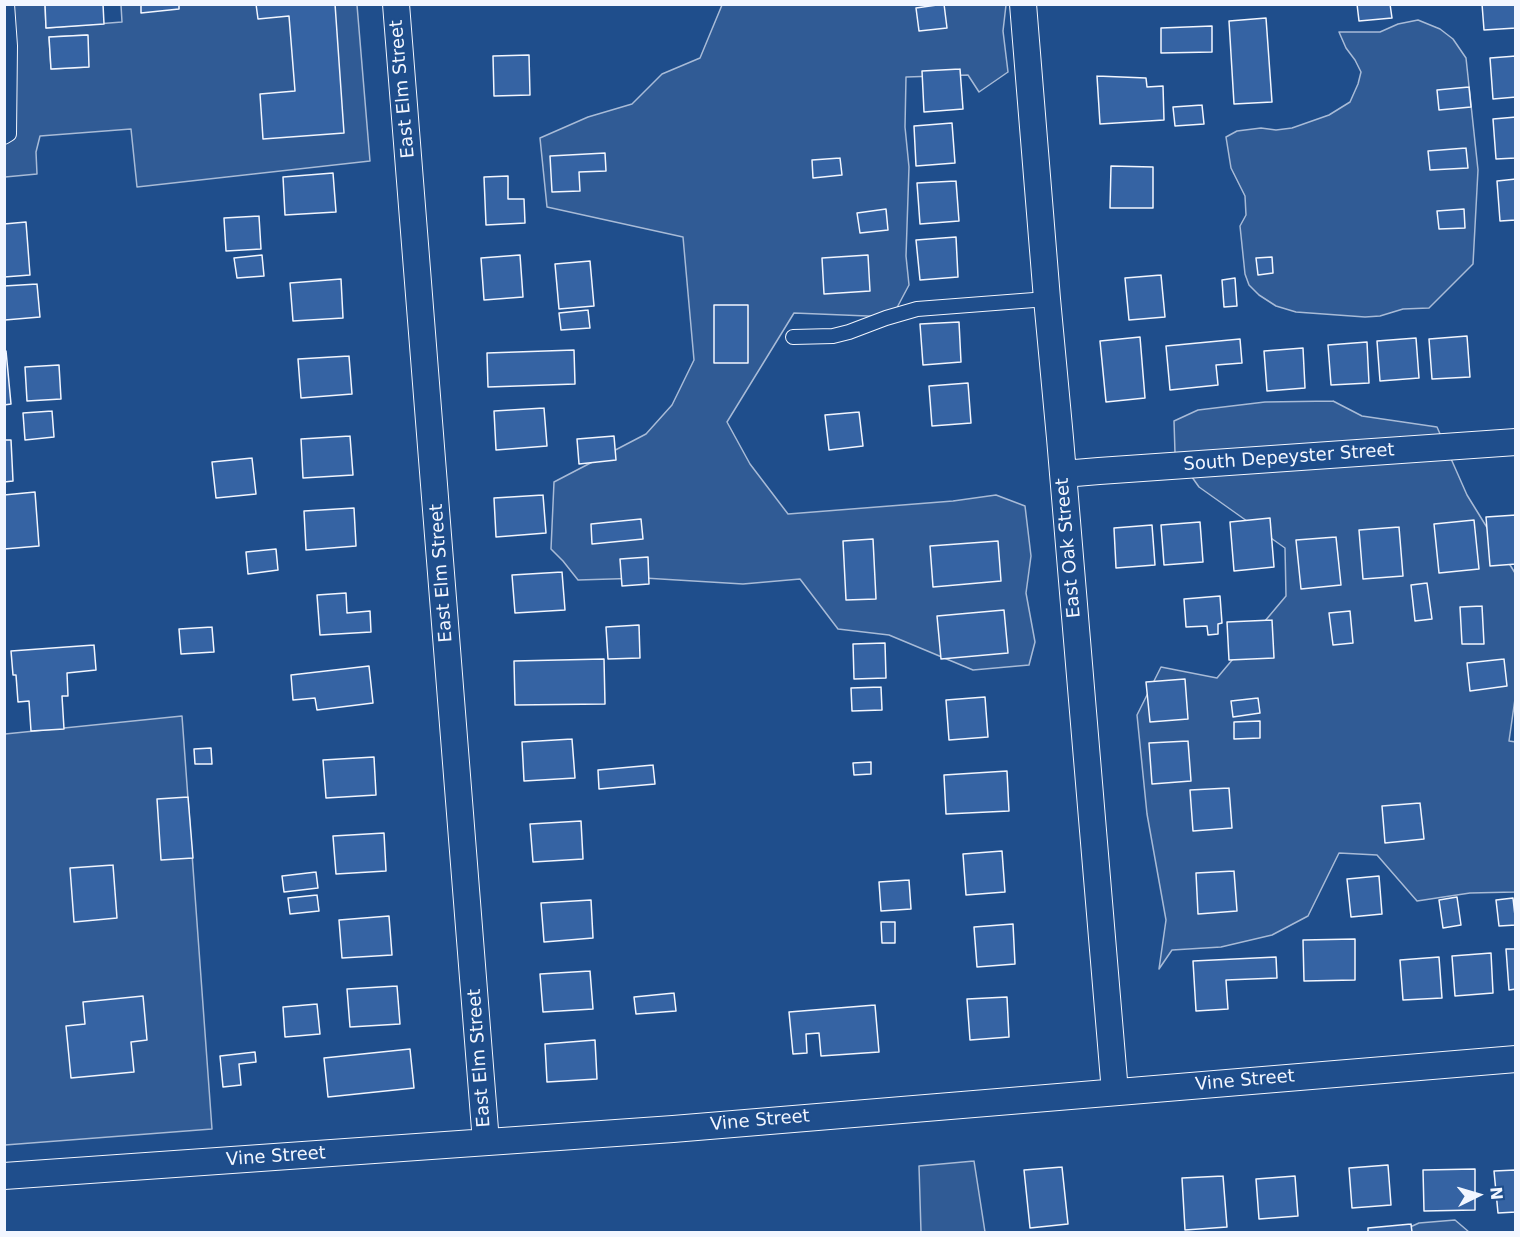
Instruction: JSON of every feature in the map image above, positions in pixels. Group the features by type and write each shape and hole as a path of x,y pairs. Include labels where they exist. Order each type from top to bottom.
{"street":[{"name":"East Elm Street","path":"396,4 486,1142"},
{"name":"East Oak Street","path":"1023,4 1115,1092"},
{"name":"South Depeyster Street","path":"1063,474 1515,442"},
{"name":"Vine Street","path":"4,1176 685,1128 1515,1059"}],"lane":[{"path":"7,4 10,46 7,135"},
{"path":"793,337 833,336 917,309 1047,299"}],"shaded area":[{"path":"5,5 45,5 46,28 122,22 121,5 357,5 370,161 137,187 131,129 40,136 36,152 37,174 5,177","holes":["87,35 88,67 51,69 49,37"]},
{"path":"722,5 1006,5 1003,31 1008,72 979,92 968,75 906,77 905,127 909,167 906,256 909,285 892,317 794,313 727,422 750,464 788,514 953,501 996,495 1025,506 1031,556 1026,593 1035,642 1029,665 973,670 889,635 838,629 800,579 743,584 644,578 578,580 551,549 554,482 646,434 672,405 694,360 683,237 547,207 540,138 588,117 632,104 662,74 700,58"},
{"path":"1418,20 1440,29 1453,39 1466,58 1478,170 1473,264 1429,308 1403,309 1380,316 1365,317 1296,312 1276,306 1249,285 1245,274 1240,226 1246,215 1245,196 1231,168 1226,137 1237,131 1292,128 1329,115 1350,102 1361,72 1339,32 1380,32 1398,24"},
{"path":"1333,401 1362,416 1437,427 1467,495 1515,573 1516,692 1509,741 1516,742 1515,892 1470,893 1417,901 1377,855 1339,853 1308,916 1272,935 1221,947 1172,950 1159,969 1166,920 1147,814 1137,715 1161,667 1217,678 1286,596 1285,548 1199,487 1175,453 1174,421 1198,410 1265,402"},
{"path":"182,716 212,1129 5,1145 5,734"},
{"path":"974,1161 985,1232 921,1232 919,1166"},
{"path":"1455,1220 1469,1232 1399,1232 1419,1223"}],"building":[{"path":"45,4 103,4 104,24 46,28"},
{"path":"141,4 179,4 179,9 141,13"},
{"path":"256,4 335,4 344,133 263,139 260,94 295,91 289,16 258,19"},
{"path":"944,4 947,28 919,31 916,8"},
{"path":"1357,4 1390,4 1392,18 1359,21"},
{"path":"1482,4 1516,4 1516,28 1484,30"},
{"path":"1266,18 1272,102 1234,104 1229,21"},
{"path":"1212,26 1212,52 1161,53 1161,28"},
{"path":"88,35 89,67 51,69 49,37"},
{"path":"529,55 530,95 494,96 493,56"},
{"path":"1516,56 1516,97 1493,99 1490,58"},
{"path":"960,69 963,109 924,112 922,71"},
{"path":"1097,76 1146,78 1147,87 1163,86 1164,120 1100,124"},
{"path":"1469,87 1471,107 1439,110 1437,90"},
{"path":"1202,105 1204,124 1175,126 1173,107"},
{"path":"1516,117 1516,158 1496,159 1493,119"},
{"path":"952,123 955,163 916,166 914,126"},
{"path":"1466,148 1468,168 1430,170 1428,151"},
{"path":"605,153 606,171 579,172 580,191 552,192 550,156"},
{"path":"840,158 842,175 813,178 812,160"},
{"path":"1111,166 1153,167 1153,208 1110,208"},
{"path":"333,173 336,212 285,215 283,177"},
{"path":"508,176 508,199 524,199 525,223 486,225 484,177"},
{"path":"1516,179 1516,220 1500,221 1497,181"},
{"path":"956,181 959,221 920,224 917,183"},
{"path":"886,209 888,230 860,233 857,213"},
{"path":"1464,209 1465,228 1439,229 1437,211"},
{"path":"259,216 261,249 226,251 224,218"},
{"path":"26,222 30,275 4,277 4,224"},
{"path":"956,237 958,277 920,280 916,240"},
{"path":"262,255 264,276 237,278 234,258"},
{"path":"520,255 523,297 484,300 481,258"},
{"path":"868,255 870,291 824,294 822,258"},
{"path":"1272,257 1273,273 1258,275 1256,258"},
{"path":"590,261 594,306 559,309 555,264"},
{"path":"1161,275 1165,317 1129,320 1125,278"},
{"path":"1235,278 1237,306 1224,307 1222,280"},
{"path":"341,279 343,318 293,321 290,283"},
{"path":"37,284 40,317 5,320 4,286"},
{"path":"714,305 748,305 748,363 714,363"},
{"path":"588,310 590,328 561,330 559,313"},
{"path":"959,322 961,362 923,365 920,324"},
{"path":"1467,336 1470,377 1432,379 1429,339"},
{"path":"1140,337 1145,398 1106,402 1100,341"},
{"path":"1416,338 1419,378 1380,381 1377,341"},
{"path":"1240,339 1242,363 1216,365 1218,385 1170,390 1166,346"},
{"path":"1367,342 1369,383 1331,385 1328,345"},
{"path":"1303,348 1305,388 1267,391 1264,351"},
{"path":"574,350 575,384 488,387 487,353"},
{"path":"4,351 6,351 11,404 4,405"},
{"path":"349,356 352,394 301,398 298,359"},
{"path":"59,365 61,399 27,401 25,367"},
{"path":"968,383 971,423 932,426 929,386"},
{"path":"544,408 547,446 496,450 494,411"},
{"path":"52,411 54,437 25,440 23,413"},
{"path":"859,412 863,446 829,450 825,415"},
{"path":"350,436 353,475 303,478 301,439"},
{"path":"614,436 616,460 579,464 577,439"},
{"path":"4,440 11,440 13,481 4,482"},
{"path":"252,458 256,494 216,498 212,462"},
{"path":"35,492 39,546 4,549 4,495"},
{"path":"543,495 546,533 496,537 494,498"},
{"path":"354,508 356,546 306,550 304,511"},
{"path":"1516,515 1516,564 1490,566 1486,517"},
{"path":"1270,518 1274,567 1234,571 1230,522"},
{"path":"641,519 643,539 592,544 591,524"},
{"path":"1474,520 1479,569 1439,573 1434,524"},
{"path":"1200,522 1203,562 1164,565 1161,525"},
{"path":"1152,525 1155,565 1116,568 1114,528"},
{"path":"1399,527 1403,576 1363,579 1359,530"},
{"path":"1336,537 1341,585 1301,589 1296,540"},
{"path":"873,539 876,599 846,600 843,541"},
{"path":"998,541 1001,581 933,587 930,546"},
{"path":"276,549 278,570 248,574 246,552"},
{"path":"648,557 649,584 622,586 620,559"},
{"path":"562,572 565,610 515,613 512,575"},
{"path":"1427,583 1432,619 1415,621 1411,585"},
{"path":"346,593 347,613 370,611 371,632 320,635 317,595"},
{"path":"1220,596 1222,623 1218,624 1218,634 1208,635 1207,626 1186,627 1184,599"},
{"path":"1482,606 1484,644 1462,644 1460,607"},
{"path":"1004,610 1008,653 941,659 937,616"},
{"path":"1350,611 1353,643 1333,645 1329,613"},
{"path":"1272,620 1274,658 1229,660 1227,622"},
{"path":"639,625 640,658 608,659 606,627"},
{"path":"212,627 214,652 181,654 179,629"},
{"path":"885,643 886,678 854,679 853,644"},
{"path":"94,645 96,670 67,673 68,696 62,696 64,729 31,731 29,701 18,702 11,651"},
{"path":"604,659 605,704 515,705 514,661"},
{"path":"1504,659 1507,686 1470,691 1467,663"},
{"path":"369,666 373,703 317,710 315,698 293,700 291,675"},
{"path":"1185,679 1188,719 1150,722 1146,682"},
{"path":"881,687 882,710 852,711 851,688"},
{"path":"985,697 988,737 949,740 946,700"},
{"path":"1258,698 1260,713 1233,717 1231,701"},
{"path":"1260,721 1260,738 1234,739 1234,722"},
{"path":"572,739 575,778 524,781 522,742"},
{"path":"1188,741 1191,781 1152,784 1149,743"},
{"path":"211,748 212,764 195,764 194,749"},
{"path":"374,757 376,795 326,798 323,760"},
{"path":"871,762 871,774 854,775 853,763"},
{"path":"653,765 655,784 599,789 598,770"},
{"path":"1007,771 1009,811 946,814 944,775"},
{"path":"1229,788 1232,828 1193,831 1190,790"},
{"path":"188,797 193,858 161,860 157,799"},
{"path":"1420,803 1424,839 1385,843 1382,806"},
{"path":"581,821 583,859 533,862 530,824"},
{"path":"384,833 386,871 336,874 333,836"},
{"path":"1002,851 1005,892 966,895 963,854"},
{"path":"113,865 117,918 74,922 70,868"},
{"path":"1234,871 1237,911 1198,914 1196,873"},
{"path":"316,872 318,888 284,892 282,876"},
{"path":"1379,876 1382,914 1351,917 1347,879"},
{"path":"909,880 911,909 881,911 879,882"},
{"path":"317,895 319,911 290,914 288,898"},
{"path":"1457,897 1461,925 1443,928 1439,900"},
{"path":"1513,898 1516,925 1499,926 1496,900"},
{"path":"591,900 593,938 544,942 541,903"},
{"path":"389,916 392,955 342,958 339,920"},
{"path":"881,922 895,922 895,943 882,943"},
{"path":"1013,924 1015,964 977,967 974,927"},
{"path":"1355,939 1355,980 1304,981 1303,940"},
{"path":"1506,949 1516,949 1516,989 1509,990"},
{"path":"1491,953 1493,993 1455,996 1452,956"},
{"path":"1276,957 1277,978 1226,980 1228,1009 1196,1011 1193,961"},
{"path":"1439,957 1442,998 1403,1000 1400,960"},
{"path":"590,971 593,1009 543,1012 540,974"},
{"path":"397,986 400,1024 350,1027 347,989"},
{"path":"674,993 676,1011 636,1014 634,997"},
{"path":"143,996 147,1040 131,1042 134,1072 71,1078 66,1026 85,1024 83,1002"},
{"path":"1007,997 1009,1037 970,1040 967,999"},
{"path":"317,1004 320,1034 285,1037 283,1007"},
{"path":"875,1005 879,1052 821,1056 819,1033 806,1034 807,1053 793,1054 789,1012"},
{"path":"595,1040 597,1079 547,1082 545,1044"},
{"path":"410,1049 414,1088 328,1097 324,1058"},
{"path":"255,1052 256,1062 239,1064 241,1085 223,1087 220,1056"},
{"path":"1388,1165 1391,1205 1352,1208 1349,1168"},
{"path":"1062,1167 1068,1224 1030,1228 1024,1170"},
{"path":"1475,1169 1475,1210 1424,1211 1423,1170"},
{"path":"1516,1170 1516,1212 1498,1213 1494,1171"},
{"path":"1223,1176 1227,1227 1185,1230 1182,1178"},
{"path":"1295,1176 1298,1216 1259,1219 1256,1179"},
{"path":"1411,1224 1412,1232 1368,1232 1368,1228"}]}
